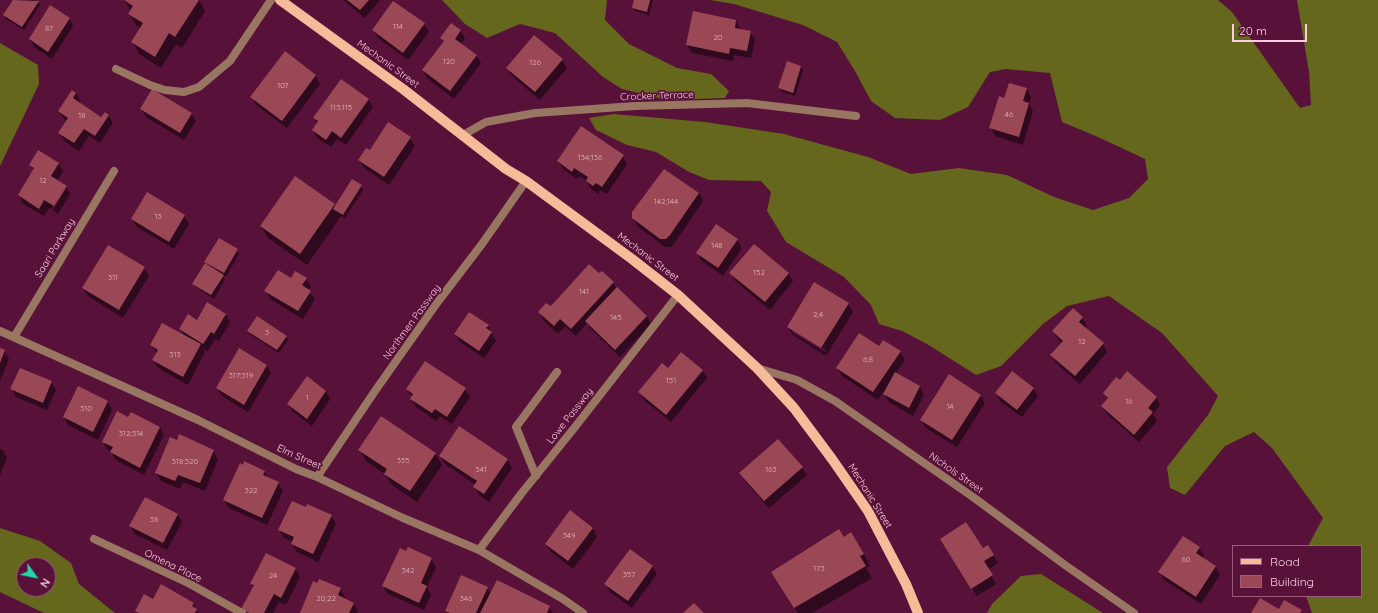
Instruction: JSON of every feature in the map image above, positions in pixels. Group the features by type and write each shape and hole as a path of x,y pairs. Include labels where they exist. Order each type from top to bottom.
{"main road":[{"name":"Mechanic Street","path":"280,0 403,89 506,169 526,181 678,295 757,368 794,408 868,511 906,584 918,613"}],"street":[{"path":"116,69 133,78 166,90 184,92 199,87 230,61 271,0"},
{"name":"Crocker Terrace","path":"463,135 486,122 535,114 635,106 747,103 856,116"},
{"name":"Saari Parkway","path":"14,337 114,171"},
{"name":"Northmen Passway","path":"317,476 374,391 437,303 482,244 526,181"},
{"name":"Lowe Passway","path":"479,550 678,295"},
{"name":"Elm Street","path":"0,331 198,420 296,469 317,476 403,518 479,550 563,598 583,613"},
{"name":"Nichols Street","path":"757,368 797,380 835,401 967,493 1065,565 1134,613"},
{"path":"536,476 516,427 557,372"},
{"name":"Omena Place","path":"94,539 190,584 242,613"}],"shaded area":[{"path":"442,0 607,0 605,20 629,44 677,68 711,74 729,91 725,98 667,100 622,89 603,77 555,33 520,24 487,38 465,24"},
{"path":"710,0 1218,0 1232,12 1300,108 1311,105 1309,72 1297,0 1378,0 1378,613 1312,613 1306,597 1362,597 1362,545 1309,545 1323,518 1272,448 1254,432 1225,446 1185,495 1170,488 1167,467 1208,415 1218,396 1162,333 1109,296 1067,306 1043,324 1001,366 976,375 927,344 902,331 879,324 871,305 844,277 786,242 767,211 771,192 761,181 709,180 689,172 656,152 627,145 596,130 589,118 614,114 705,122 784,134 868,157 911,174 959,168 1007,175 1054,197 1093,210 1129,198 1148,179 1145,159 1062,122 1050,73 1006,69 990,72 968,107 940,120 895,118 871,101 837,42 803,25 734,4"},
{"path":"0,43 38,65 39,84 0,166"},
{"path":"0,528 40,541 71,563 79,584 115,613 44,613 0,592"},
{"path":"1041,574 1103,613 987,613 992,604 1021,576"}],"building":[{"path":"13,0 39,1 22,27 3,15"},
{"path":"124,0 199,0 175,37 169,33 155,57 131,42 143,23 128,14 133,6"},
{"path":"347,0 369,0 360,10"},
{"path":"634,0 650,0 647,12 632,8"},
{"path":"393,1 425,23 403,53 372,30"},
{"path":"50,5 70,18 48,52 29,39"},
{"path":"693,11 736,20 735,28 751,31 747,51 730,48 729,54 686,45"},
{"path":"451,23 461,30 455,39 477,55 450,91 422,70 444,41 440,38"},
{"path":"534,35 563,59 535,92 506,68"},
{"path":"285,51 316,75 282,121 250,97"},
{"path":"787,61 801,66 793,93 778,88"},
{"path":"341,79 369,99 341,138 332,131 326,140 312,130 318,121 313,118"},
{"path":"1009,83 1027,88 1023,101 1029,103 1019,137 989,128 999,96 1004,98"},
{"path":"152,89 192,113 180,133 140,109"},
{"path":"72,90 76,93 73,98 101,117 105,112 109,115 95,136 84,129 74,143 58,133 68,118 58,111"},
{"path":"388,122 411,137 384,177 358,160 366,148 370,150"},
{"path":"581,126 624,155 602,187 596,183 593,186 586,181 588,177 574,168 572,172 557,161"},
{"path":"38,150 59,163 51,176 67,186 54,206 44,200 39,209 18,195 34,168 29,165"},
{"path":"664,169 699,193 670,235 666,239 660,239 632,218 632,212"},
{"path":"295,176 335,204 300,254 260,226"},
{"path":"352,179 362,185 343,215 333,209"},
{"path":"147,192 185,215 169,242 131,219"},
{"path":"716,224 738,239 718,268 696,253"},
{"path":"219,238 238,249 224,273 204,262"},
{"path":"754,244 789,273 765,302 729,273"},
{"path":"108,245 145,267 119,310 82,288"},
{"path":"205,263 224,275 211,295 192,284"},
{"path":"589,264 599,273 602,271 614,282 571,329 560,319 554,326 538,312 546,303 551,306"},
{"path":"278,270 291,278 295,271 307,278 302,285 311,291 298,311 264,291"},
{"path":"814,282 849,303 821,348 787,327"},
{"path":"617,287 647,316 615,350 585,321"},
{"path":"207,302 226,314 214,334 211,332 203,344 179,329 188,314 197,320"},
{"path":"1073,308 1083,317 1079,322 1104,343 1075,376 1050,355 1063,341 1052,331"},
{"path":"469,312 489,325 486,328 492,332 479,351 454,334"},
{"path":"257,316 287,336 277,350 247,331"},
{"path":"162,323 201,344 183,377 152,360 158,350 150,345"},
{"path":"859,333 879,346 883,340 901,351 873,392 836,368"},
{"path":"0,348 5,350 0,363"},
{"path":"239,348 267,365 244,405 216,388"},
{"path":"681,352 703,370 666,415 638,392 662,363 668,368"},
{"path":"425,361 466,388 447,417 435,409 432,413 410,399 413,394 406,389"},
{"path":"20,368 52,381 43,403 10,389"},
{"path":"1012,371 1034,388 1017,410 995,393"},
{"path":"1127,371 1157,397 1148,408 1153,412 1134,435 1101,406 1108,398 1103,393 1116,377 1120,380"},
{"path":"895,372 920,386 909,408 883,394"},
{"path":"949,374 981,395 952,440 920,420"},
{"path":"307,376 326,391 307,419 287,404"},
{"path":"78,386 108,401 93,432 63,417"},
{"path":"117,411 128,417 131,412 160,427 140,468 110,452 113,447 102,442"},
{"path":"381,416 436,453 410,491 384,474 387,469 358,450"},
{"path":"459,426 508,459 484,494 473,487 477,481 439,456"},
{"path":"179,434 214,450 200,483 178,475 175,481 155,473 170,437 177,440"},
{"path":"778,439 803,467 764,501 739,473"},
{"path":"244,461 265,471 263,475 279,482 262,518 223,500 240,463 243,465"},
{"path":"145,497 178,514 163,543 129,526"},
{"path":"292,501 306,507 307,504 332,515 313,554 291,544 294,537 278,530"},
{"path":"570,510 593,528 568,561 545,544"},
{"path":"966,522 983,548 988,545 994,555 984,561 993,575 971,589 940,539"},
{"path":"839,529 844,537 851,532 864,554 860,556 866,566 794,608 771,572"},
{"path":"1183,536 1200,547 1196,553 1216,566 1196,597 1158,572"},
{"path":"408,547 432,558 421,583 427,586 419,603 382,586 400,548 406,551"},
{"path":"630,549 653,566 628,601 604,584"},
{"path":"266,553 296,568 281,598 274,594 264,613 249,613 241,609 254,585 250,584"},
{"path":"461,575 488,587 476,613 450,613 445,611"},
{"path":"319,579 341,588 338,595 354,603 349,613 300,613 313,581 317,583"},
{"path":"497,580 550,606 547,613 480,613"},
{"path":"161,584 194,603 192,606 197,609 195,613 139,613 135,611 144,594 153,599"},
{"path":"1260,598 1279,609 1284,600 1302,610 1300,613 1251,613"},
{"path":"694,603 704,613 683,613"}]}
